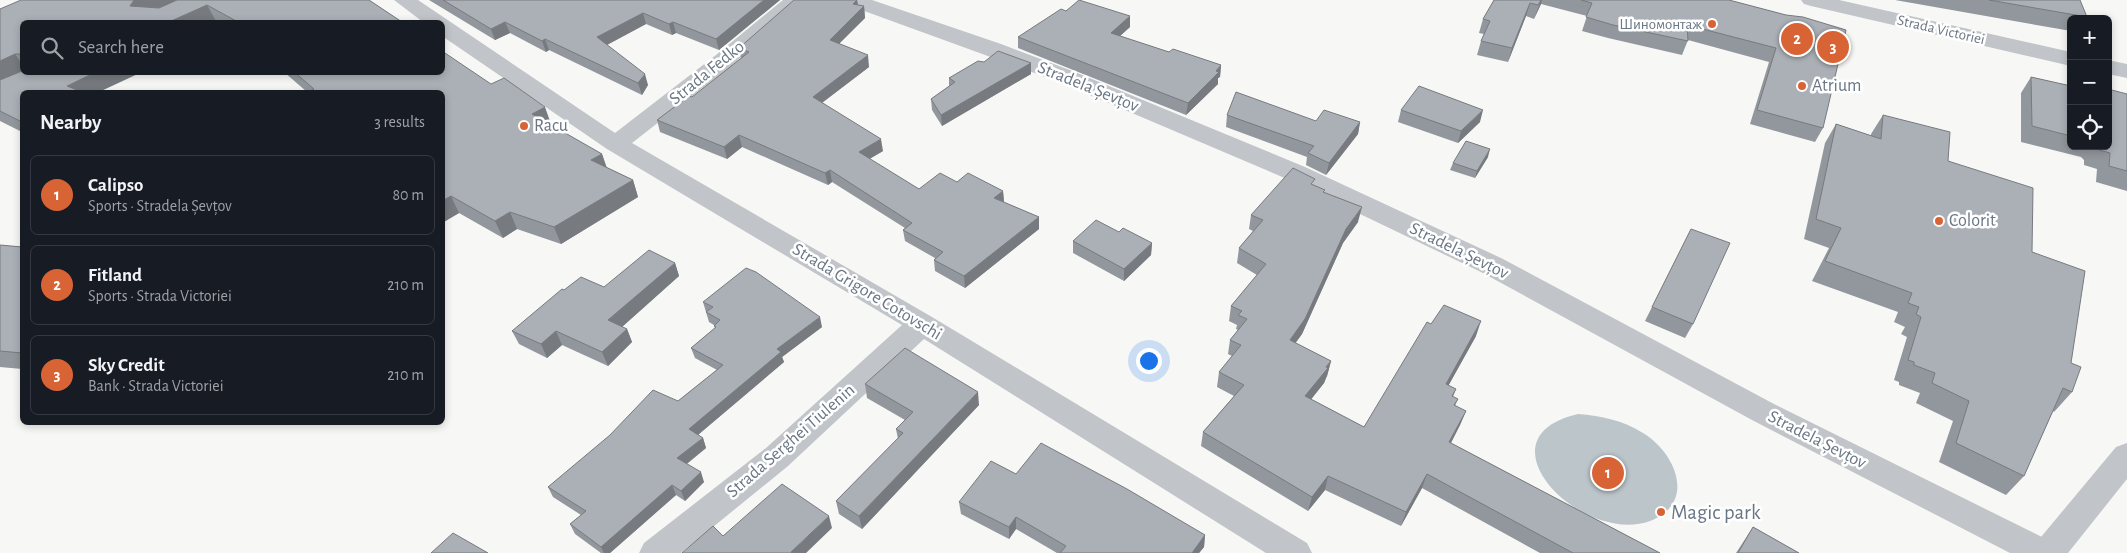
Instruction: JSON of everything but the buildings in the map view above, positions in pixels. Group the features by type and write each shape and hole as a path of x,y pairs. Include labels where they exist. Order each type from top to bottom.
{"street":[{"path":"404,0 434,20"},
{"name":"Strada Fedko","path":"616,144 717,66 796,0"},
{"name":"Stradela Șevțov","path":"852,0 1058,74 1296,173 1491,265 1763,412 2042,553"},
{"name":"Strada Victoriei","path":"1811,0 2067,58"},
{"name":"Strada Grigore Cotovschi","path":"445,28 616,144 922,324 1295,553"},
{"path":"2112,68 2127,71"},
{"name":"Strada Serghei Tiulenin","path":"656,553 777,457 922,324"},
{"path":"2048,553 2127,456"}],"shaded area":[{"path":"1578,414 1604,417 1627,425 1643,433 1665,453 1672,465 1677,491 1673,502 1665,513 1650,521 1623,525 1596,518 1570,504 1550,486 1537,465 1536,444 1548,427"}],"place":[{"name":"Шиномонтаж","path":"1712,24"},
{"name":"Fitland","path":"1797,39"},
{"name":"Sky Credit","path":"1833,47"},
{"name":"Atrium","path":"1802,86"},
{"name":"Racu","path":"524,126"},
{"name":"Colorit","path":"1939,221"},
{"name":"Calipso","path":"1608,473"},
{"name":"Magic park","path":"1661,512"}]}
